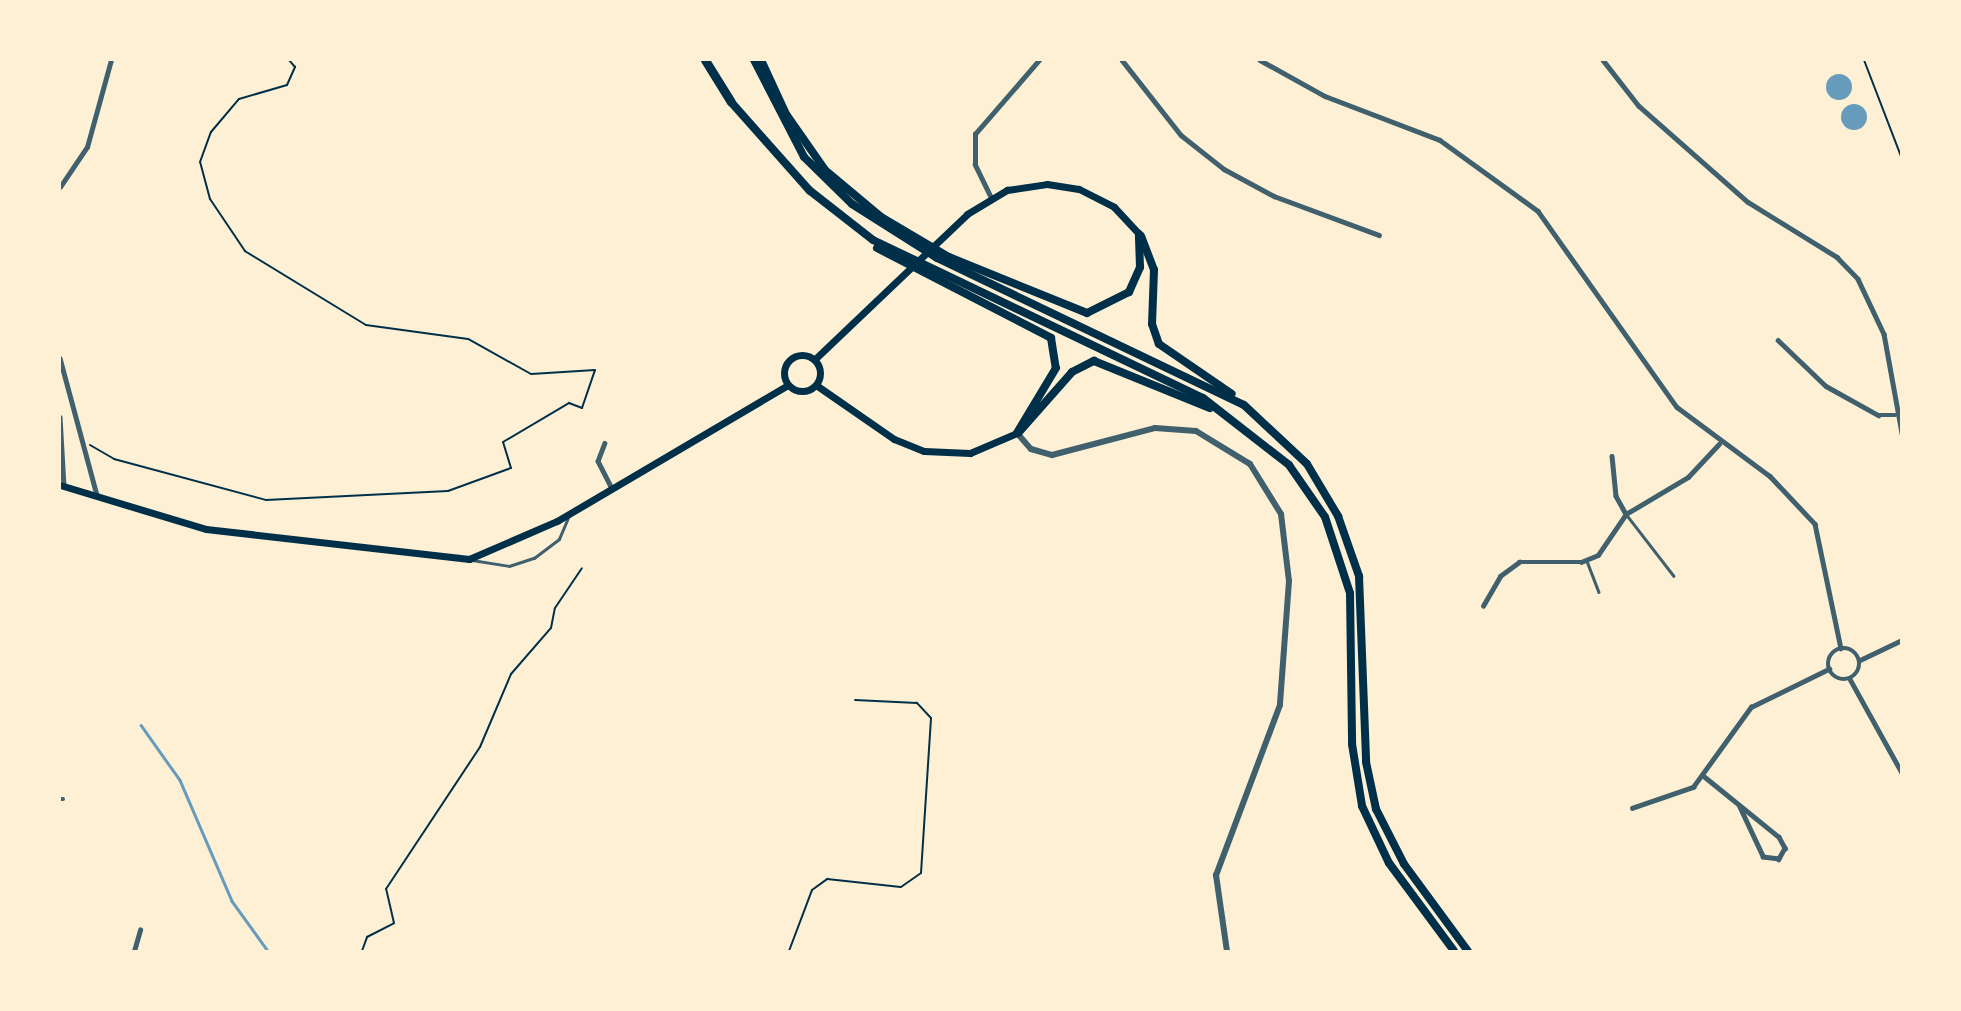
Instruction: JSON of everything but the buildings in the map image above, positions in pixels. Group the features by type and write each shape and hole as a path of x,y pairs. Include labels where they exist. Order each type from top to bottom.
{"highway":[{"path":"705,60 731,102 841,216 900,264 1051,338 1056,369 1017,433"},
{"path":"754,60 804,157 874,220 937,258 1244,405"},
{"path":"761,60 786,114 825,170 881,217 949,257 1087,313 1129,292 1140,267 1139,234"},
{"path":"841,216 895,254 1177,384 1244,425 1300,478 1337,545 1352,605 1352,744 1362,806 1389,863 1454,951"},
{"path":"1139,234 1154,270 1152,324 1159,344 1244,405 1307,464 1345,531 1364,608 1365,747 1373,801 1395,850 1468,951"},
{"path":"1017,433 1038,417 1072,372 1094,361 1118,366 1244,425"}],"main road":[{"path":"815,359 821,375 816,385 798,391 788,384 783,373 792,357 815,359 941,239 991,198 1034,185 1079,189 1114,207 1139,234"},
{"path":"62,486 98,499 238,534 469,559 506,548 568,515 788,384"},
{"path":"816,385 894,439 924,451 970,453 1017,433"}],"street":[{"path":"60,187 87,147 111,60"},
{"path":"991,198 975,165 975,134 1039,60"},
{"path":"1122,60 1181,135 1224,169 1274,196 1379,235"},
{"path":"1260,60 1317,93 1440,140 1517,192 1570,249 1667,396 1719,444 1770,475 1815,524 1841,648 1860,660"},
{"path":"1603,60 1639,106 1748,202 1837,257 1858,279 1885,334 1895,415 1902,433"},
{"path":"1778,340 1826,386 1878,415 1895,415"},
{"path":"60,358 98,499"},
{"path":"60,417 62,486"},
{"path":"1017,433 1031,449 1052,455 1155,428 1208,435 1250,464 1281,514 1289,570 1282,693 1270,743 1216,875 1227,951"},
{"path":"605,443 598,461 612,490"},
{"path":"1483,606 1500,576 1519,562 1587,561 1603,551 1626,514 1688,477 1719,444"},
{"path":"1612,456 1616,496 1626,514"},
{"path":"1850,679 1860,660 1902,640"},
{"path":"1829,669 1832,654 1841,648"},
{"path":"1829,669 1850,679 1902,773"},
{"path":"1632,808 1680,794 1704,777 1751,707 1829,669"},
{"path":"1704,777 1782,841 1779,859 1763,857 1739,806"},
{"path":"134,951 141,930"}],"lane":[{"path":"1626,514 1674,576"},
{"path":"469,559 486,566 534,558 558,539 568,515"},
{"path":"1587,561 1599,592"}],"path":[{"path":"85,443 114,459 266,500 448,491 511,468 503,442 569,403 582,408 595,370 531,374 468,339 366,325 245,251 210,199 200,162 211,132 239,99 287,85 295,67 289,60"},
{"path":"1864,60 1902,159"},
{"path":"362,951 368,937 394,923 386,889 480,747 511,674 551,628 555,608 582,568"},
{"path":"789,951 812,890 827,879 901,887 921,873 931,718 917,703 855,700"}],"water":[{"path":"1839,74 1848,78 1852,87 1848,96 1839,100 1830,96 1826,87 1830,78"},
{"path":"1854,104 1863,108 1867,117 1863,126 1854,130 1845,126 1841,117 1845,108"}],"waterway":[{"path":"141,725 180,780 232,901 268,951"}]}
